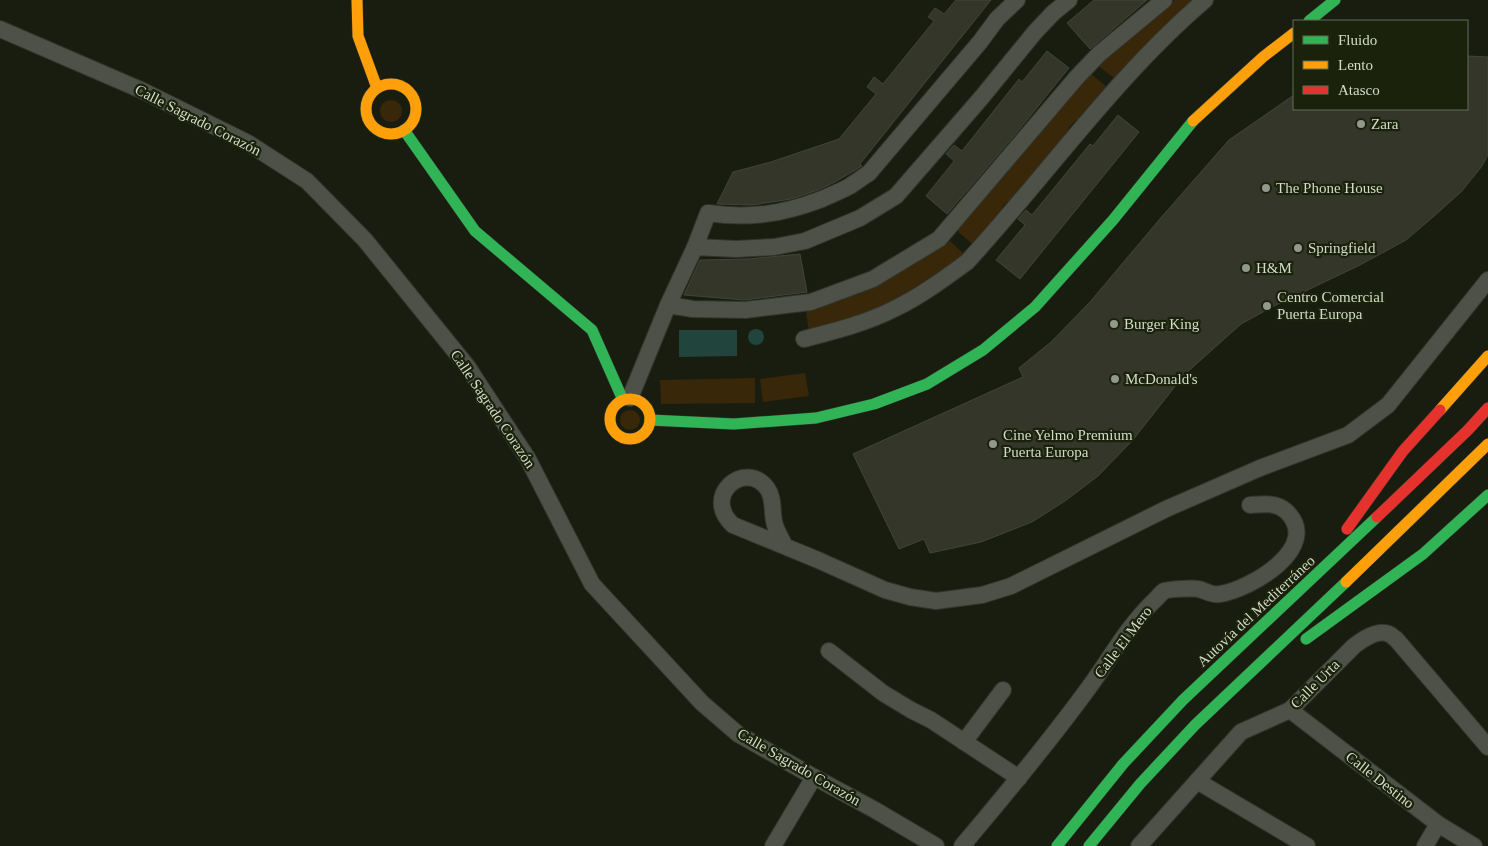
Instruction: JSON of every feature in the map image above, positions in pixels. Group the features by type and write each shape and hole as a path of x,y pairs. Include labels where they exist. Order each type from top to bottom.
{"main road":[{"path":"357,0 358,36 377,88"},
{"path":"1310,20 1336,0"},
{"path":"650,420 734,424 816,418 883,401 927,384 959,365 983,350 1035,307 1112,220 1190,124 1263,57 1293,34"},
{"path":"392,84 407,90 412,96 416,111 410,125 404,130 396,133 387,133 372,125 368,118 366,106 371,94 377,88 392,84"},
{"path":"404,130 475,231 592,330 626,399"},
{"path":"1321,571 1347,529 1403,451 1488,356"},
{"path":"626,399 642,403 647,408 650,420 645,433 633,439 626,439 614,433 609,421 612,408 617,403 626,399"},
{"name":"Autovía del Mediterráneo","path":"1057,846 1123,764 1183,700 1461,437 1488,408"},
{"path":"1090,846 1127,799 1158,764 1253,669 1336,592 1488,444"},
{"path":"1253,669 1271,662 1296,647 1423,554 1488,495"}],"street":[{"path":"626,399 708,213 743,216 779,212 806,205 835,194 869,173 998,19 1017,0"},
{"path":"694,247 736,249 774,247 805,242 860,218 896,196 982,97 1035,32 1068,0"},
{"path":"668,305 694,309 745,310 811,302 872,279 939,239 1093,59 1164,0"},
{"path":"804,339 849,327 896,308 967,262 1110,94 1205,0"},
{"name":"Calle Sagrado Corazón","path":"0,29 141,90 248,143 307,181 365,240 467,366 528,459 592,584 702,703 738,734 936,846"},
{"path":"785,546 775,525 770,494 766,486 751,478 742,478 734,481 727,487 721,503 722,511 726,519 733,525 885,590 910,597 936,601 982,595 1011,586 1166,509 1260,468 1348,435 1388,405 1488,280"},
{"name":"Calle El Mero","path":"962,846 1019,778 1090,686 1142,612 1165,591 1197,588 1217,595 1238,589 1267,574 1286,558 1296,535 1291,517 1275,505 1250,505"},
{"name":"Calle Urta","path":"1139,846 1241,732 1290,710 1354,646 1366,637 1389,634 1396,639 1488,747"},
{"path":"829,651 883,693 931,720 1019,778"},
{"path":"964,742 1003,690"},
{"name":"Calle Destino","path":"1290,710 1438,824 1474,846"},
{"path":"773,846 814,777"},
{"path":"1197,781 1307,846"},
{"path":"1425,846 1438,824"}],"shaded area":[{"path":"1175,0 1195,0 1161,38 1156,34 1118,81 1097,65"},
{"path":"1089,72 1109,89 1080,123 1076,120 1068,128 1072,132 1011,205 1007,202 1002,207 1006,211 976,247 956,230"},
{"path":"391,100 399,103 402,111 399,119 391,122 383,119 380,111 383,103"},
{"path":"950,241 965,255 898,305 809,333 806,311 887,281"},
{"path":"805,373 809,396 763,402 760,379"},
{"path":"755,378 755,403 661,404 660,380"},
{"path":"626,410 634,410 640,416 640,424 634,430 626,430 620,424 620,416"}],"water":[{"path":"753,329 759,329 764,334 762,343 753,345 748,340 748,334"},
{"path":"679,330 737,330 737,356 679,357"}],"building":[{"path":"956,0 991,0 860,164 862,166 818,190 791,199 752,205 717,204 733,172 771,162 839,139 876,94 867,87 874,77 883,84 934,21 928,17 935,8 944,14"},
{"path":"1094,0 1147,0 1090,49 1067,23"},
{"path":"1047,51 1069,68 947,214 926,196 954,161 946,154 954,145 962,151 1019,79 1022,82"},
{"path":"1468,56 1488,57 1488,155 1482,166 1462,191 1406,240 1241,324 1184,375 1132,441 1098,476 1065,501 1032,522 981,542 930,553 924,539 899,549 853,454 1023,377 1019,368 1051,342 1090,302 1229,140 1293,96 1293,110 1468,110"},
{"path":"1118,115 1139,132 1020,279 996,260 1025,225 1018,219 1026,210 1032,215 1090,144 1093,146"},
{"path":"800,254 807,292 744,300 684,295 700,260 748,259"}],"traffic: fast":[{"path":"1310,20 1335,0"},
{"path":"650,420 734,424 816,418 874,404 927,384 983,350 1035,307 1113,220 1193,121"},
{"path":"404,130 475,231 592,330 623,400"},
{"path":"1306,639 1423,554 1488,495"},
{"path":"1057,846 1123,764 1183,700 1377,517"},
{"path":"1089,846 1140,784 1195,725 1346,582"}],"traffic: slow":[{"path":"357,0 358,36 377,88"},
{"path":"1193,121 1263,57 1293,34"},
{"path":"391,84 400,86 411,95 416,109 414,118 405,129 391,134 382,132 371,123 366,109 368,100 377,89 391,84"},
{"path":"1440,410 1488,356"},
{"path":"634,399 641,402 647,408 650,419 649,427 641,436 634,439 626,439 619,436 611,427 610,415 613,408 622,400 634,399"},
{"path":"1346,582 1488,444"}],"traffic: jam":[{"path":"1377,517 1468,430 1488,408"},
{"path":"1347,529 1403,451 1440,410"}],"place":[{"name":"Zara","path":"1361,124"},
{"name":"The Phone House","path":"1266,188"},
{"name":"Springfield","path":"1298,248"},
{"name":"H&M","path":"1246,268"},
{"name":"Centro Comercial Puerta Europa","path":"1267,306"},
{"name":"Burger King","path":"1114,324"},
{"name":"McDonald's","path":"1115,379"},
{"name":"Cine Yelmo Premium Puerta Europa","path":"993,444"}]}
